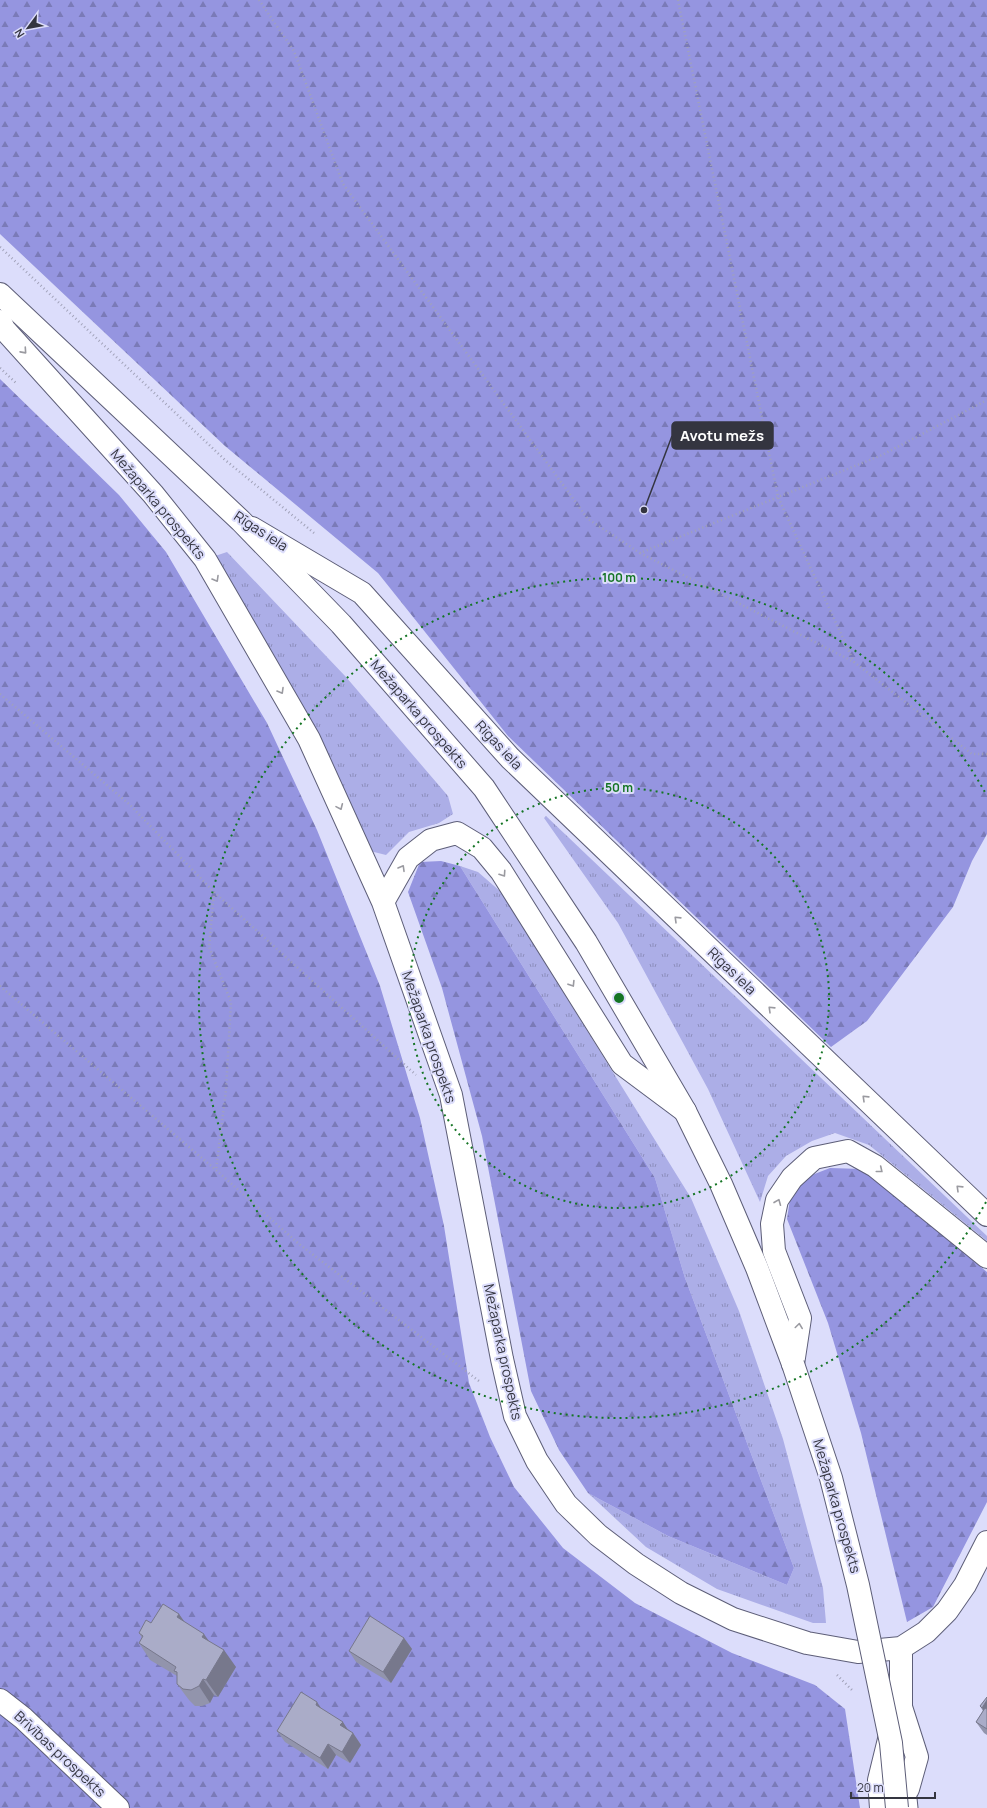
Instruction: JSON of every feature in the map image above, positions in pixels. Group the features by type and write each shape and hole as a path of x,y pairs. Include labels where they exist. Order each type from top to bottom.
{"street":[{"name":"Rīgas iela","path":"0,294 241,521 362,593 510,758 987,1215"},
{"name":"Mežaparka prospekts","path":"0,321 4,329 154,494 205,559 309,739 383,902 451,1095 502,1360 515,1416 537,1461 566,1504 598,1535 636,1564 681,1594 733,1619 807,1643 858,1652 901,1648"},
{"name":"Mežaparka prospekts","path":"241,521 341,624 484,788 586,942 685,1111 721,1184 754,1261 793,1364 831,1478 858,1585 891,1743 897,1808"},
{"name":"Mežaparka prospekts","path":"383,902 408,858 432,840 457,834 482,848 501,871 622,1064 685,1111"},
{"name":"Mežaparka prospekts","path":"793,1364 800,1318 774,1251 772,1224 777,1200 792,1178 814,1158 848,1151 875,1166 987,1257"},
{"path":"884,1808 909,1799 916,1757 901,1707 901,1648 926,1632 947,1611 965,1585 987,1542"},
{"name":"Brīvības prospekts","path":"0,1700 23,1718 118,1808"},
{"path":"881,1808 879,1780 892,1727 901,1707"}],"path":[{"path":"260,0 294,51 343,184 588,519 640,553 854,662 972,754 987,754"},
{"path":"678,0 778,497 854,662"},
{"path":"640,553 882,455 987,400"},
{"path":"0,694 129,804 214,892 418,1077"},
{"path":"214,892 209,947 231,1002 226,1090 216,1170"},
{"path":"0,986 216,1170 298,1244 479,1381"}],"green space":[{"path":"0,0 987,0 987,834 972,861 953,907 867,1021 831,1047 508,736 378,573 225,446 0,234"},
{"path":"0,379 119,495 166,552 267,723 317,830 380,986 420,1118 444,1226 469,1383 490,1437 514,1487 563,1548 635,1603 732,1653 815,1685 845,1709 860,1808 0,1808"},
{"path":"227,552 346,677 448,796 453,814 439,823 409,832 386,855 370,851 354,812 318,737 256,628 212,557"},
{"path":"546,816 987,1236 987,1241 869,1145 835,1133 812,1141 786,1156 768,1176 760,1202 708,1089 618,923 544,818"},
{"path":"441,861 460,866 655,1178 685,1278 794,1568 787,1585 668,1536 588,1493 559,1450 531,1391 482,1136 442,988 408,892 420,862"},
{"path":"460,866 478,872 501,892 691,1198 739,1311 783,1439 823,1588 826,1623 813,1623 717,1589 646,1547 588,1493 668,1536 787,1585 794,1568 685,1278 655,1178"},
{"path":"830,1168 862,1169 987,1272 987,1502 933,1607 907,1622 861,1433 828,1323 787,1219 790,1199 799,1180"}],"building":[{"path":"163,1604 179,1614 177,1617 204,1634 202,1637 224,1650 206,1680 203,1679 199,1686 191,1690 183,1689 177,1684 177,1672 174,1671 176,1667 139,1643 143,1636 139,1633 146,1620 151,1623"},
{"path":"370,1616 404,1638 383,1672 349,1651"},
{"path":"301,1692 317,1702 316,1705 343,1722 340,1725 353,1733 342,1752 328,1744 320,1758 277,1731"},
{"path":"987,1697 987,1700 982,1708 980,1706"},
{"path":"985,1708 987,1709 987,1729 976,1722"}],"place":[{"name":"Avotu mežs","path":"644,510"}]}
